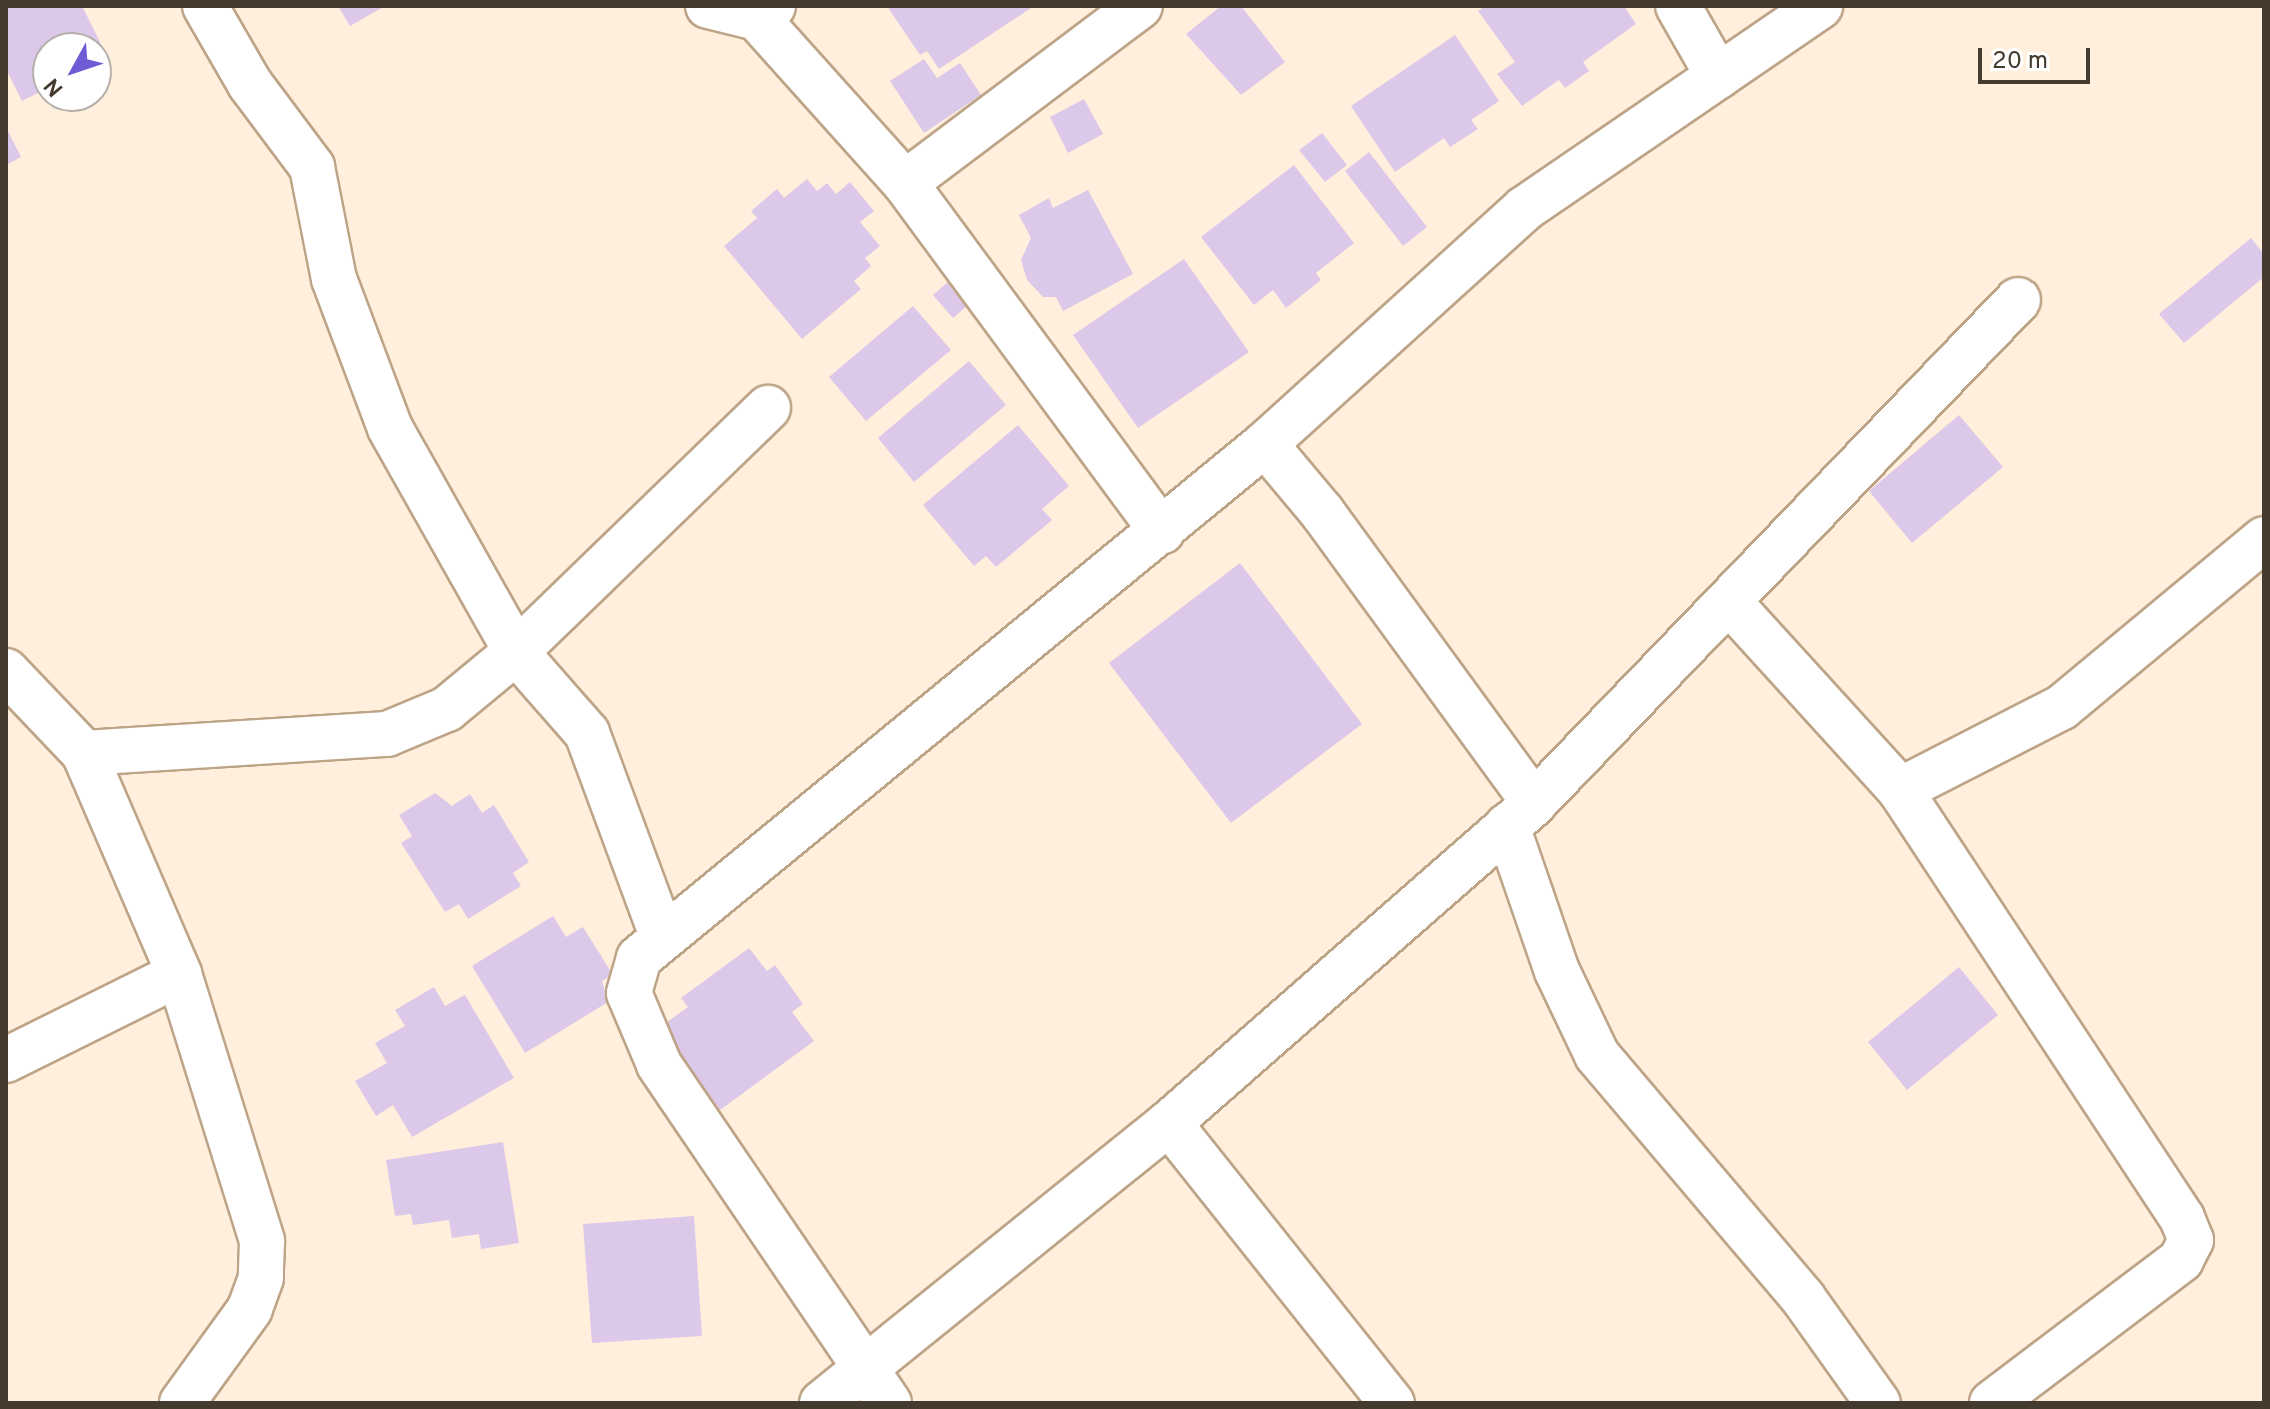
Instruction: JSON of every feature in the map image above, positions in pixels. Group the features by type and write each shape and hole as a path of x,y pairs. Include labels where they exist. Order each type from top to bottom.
{"street":[{"path":"205,6 250,84 312,167 334,279 390,428 516,652 587,733 662,936"},
{"path":"708,6 765,12 905,183 1162,531"},
{"path":"905,183 1140,6"},
{"path":"1678,6 1718,76"},
{"path":"889,1403 861,1368 659,1064 629,993 631,971 662,936 1265,444 1524,209 1820,6"},
{"path":"822,1403 861,1368 1169,1123 1521,814 1731,604 2018,300"},
{"path":"84,753 387,734 447,709 516,652 768,408"},
{"path":"1265,444 1322,512 1521,814 1557,971 1597,1055 1803,1298 1878,1403"},
{"path":"1900,790 2062,707 2264,539"},
{"path":"1731,604 1900,790 2182,1218 2191,1240 2181,1260 1992,1403"},
{"path":"6,671 84,753 179,974 262,1241 261,1278 250,1309 182,1403"},
{"path":"6,1060 179,974"},
{"path":"1169,1123 1392,1403"}],"building":[{"path":"6,6 82,6 95,32 32,32 32,96 22,101 6,69"},
{"path":"338,6 385,6 350,26"},
{"path":"887,6 1034,6 939,69 927,51 920,55"},
{"path":"1221,6 1241,6 1285,62 1241,95 1186,34"},
{"path":"1485,6 1624,6 1636,24 1583,62 1589,71 1565,88 1559,80 1522,106 1497,74 1515,62 1478,11"},
{"path":"1455,35 1499,101 1471,120 1478,129 1450,147 1444,138 1395,172 1351,106"},
{"path":"924,59 937,78 960,63 981,95 924,133 890,81"},
{"path":"1084,99 1103,134 1068,153 1050,117"},
{"path":"6,127 21,157 6,165"},
{"path":"1322,133 1347,165 1325,182 1299,150"},
{"path":"1369,152 1427,227 1403,246 1345,171"},
{"path":"1294,165 1354,243 1316,273 1321,280 1286,308 1273,290 1254,305 1201,237"},
{"path":"807,179 817,191 827,183 836,194 850,182 874,211 860,222 880,246 865,258 871,266 854,281 861,289 802,339 724,246 757,218 751,211 777,189 784,198"},
{"path":"1088,190 1133,274 1063,311 1056,297 1043,297 1027,280 1021,260 1031,238 1019,215 1049,198 1053,208"},
{"path":"2251,238 2264,254 2264,277 2184,343 2159,314"},
{"path":"1184,259 1249,352 1138,428 1073,335"},
{"path":"949,281 969,304 953,318 933,295"},
{"path":"913,306 951,350 866,421 829,377"},
{"path":"969,361 1006,405 914,482 878,438"},
{"path":"1959,415 2003,467 1912,543 1869,491"},
{"path":"1018,425 1069,486 1042,509 1052,520 996,567 986,556 974,566 923,505"},
{"path":"1240,563 1362,724 1231,823 1109,663"},
{"path":"435,793 452,806 470,794 482,813 494,805 529,862 513,873 521,886 468,919 459,904 445,912 401,843 412,836 399,815"},
{"path":"553,916 566,937 583,927 613,975 602,981 608,1002 525,1053 472,966"},
{"path":"749,948 767,971 775,965 803,1004 792,1012 814,1041 720,1110 659,1028 688,1007 681,998"},
{"path":"1959,967 1998,1015 1907,1090 1868,1042"},
{"path":"434,987 445,1006 465,995 514,1078 412,1137 393,1105 376,1116 355,1081 387,1063 375,1043 405,1026 395,1010"},
{"path":"503,1142 519,1243 481,1249 479,1234 452,1238 449,1220 413,1225 411,1214 395,1216 386,1160"},
{"path":"694,1216 702,1336 592,1343 583,1224"}]}
